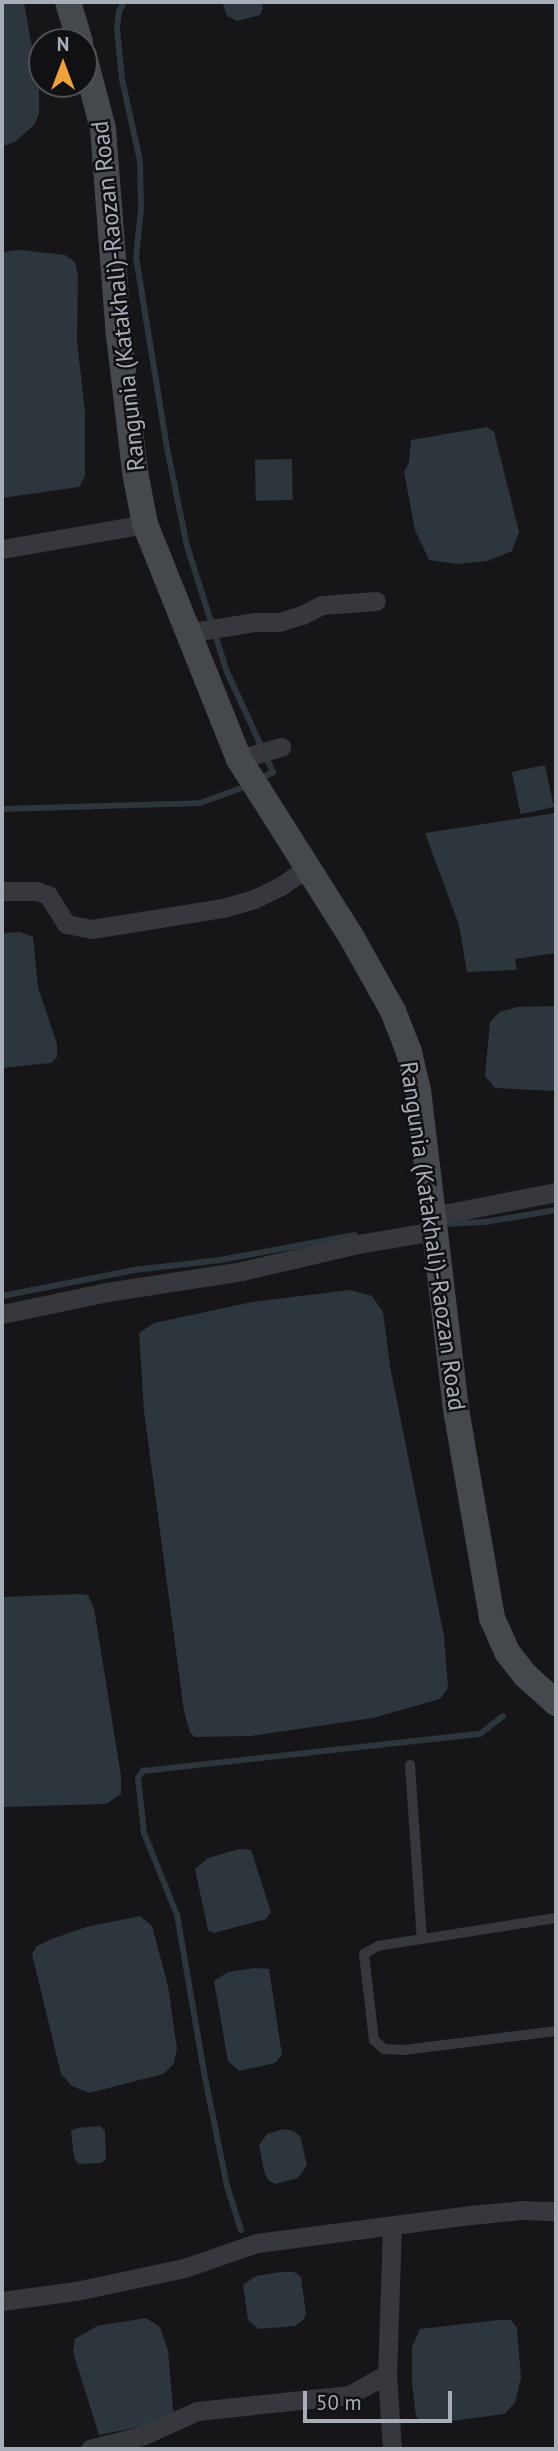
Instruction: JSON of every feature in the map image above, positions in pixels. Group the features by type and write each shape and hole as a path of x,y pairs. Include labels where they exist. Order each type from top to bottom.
{"main road":[{"path":"68,2 76,28"},
{"name":"Rangunia (Katakhali)-Raozan Road","path":"95,98 103,130 119,335 135,472 145,524 194,631 257,755 264,797 393,1011 409,1052 418,1090 457,1415 492,1618 507,1652 524,1675 556,1703"}],"street":[{"path":"2,549 145,524"},
{"path":"194,631 279,622 322,605 376,601"},
{"path":"2,891 37,891 48,895 66,924 74,928 92,929 223,908 254,900 281,886 308,867"},
{"path":"2,1314 107,1292 242,1271 358,1244 556,1192"},
{"path":"2,2301 76,2291 184,2268 257,2243 522,2210 556,2211"},
{"path":"392,2226 387,2374 393,2449"},
{"path":"90,2449 144,2435 197,2411 349,2395 387,2374"}],"lane":[{"path":"410,1765 422,1939"},
{"path":"556,1918 378,1946 364,1954 374,2040 384,2049 404,2050 556,2031"}],"shaded area":[{"path":"2,2 24,2 29,28 28,98 39,98 39,114 34,125 16,141 2,147"},
{"path":"222,2 262,2 263,8 260,15 237,21 227,16"},
{"path":"20,250 65,255 75,262 78,275 77,342 85,411 85,476 79,487 2,498 2,252"},
{"path":"487,427 494,432 519,532 512,551 487,561 458,564 429,560 415,530 404,472 409,462 411,440"},
{"path":"292,459 293,500 256,501 255,460"},
{"path":"545,765 554,807 521,814 512,772"},
{"path":"555,813 556,953 515,959 517,970 467,972 459,925 425,833"},
{"path":"20,932 33,937 38,987 57,1044 57,1057 51,1063 2,1068 2,933"},
{"path":"556,1006 556,1091 495,1088 485,1076 490,1022 500,1012 517,1007"},
{"path":"350,1290 372,1296 383,1312 390,1366 444,1636 448,1688 440,1699 373,1718 251,1736 195,1737 190,1733 184,1711 144,1411 139,1333 154,1323 252,1302"},
{"path":"88,1595 94,1608 121,1776 121,1794 106,1804 2,1807 2,1597"},
{"path":"239,1849 251,1850 271,1912 266,1919 214,1933 208,1930 195,1869 208,1858"},
{"path":"140,1916 152,1926 168,1986 177,2049 173,2065 163,2074 89,2093 72,2086 61,2074 32,1954 37,1946 86,1927"},
{"path":"269,1969 282,2055 275,2063 239,2071 228,2061 214,1981 228,1972"},
{"path":"100,2126 105,2131 106,2160 100,2163 78,2164 74,2157 71,2131"},
{"path":"283,2129 300,2136 307,2165 298,2178 275,2184 268,2180 264,2171 259,2145 267,2134"},
{"path":"294,2272 301,2277 306,2314 295,2326 259,2329 248,2320 243,2285 256,2276"},
{"path":"146,2318 160,2327 168,2351 174,2420 99,2435 73,2352 75,2339 97,2326"},
{"path":"511,2320 517,2328 521,2378 515,2403 504,2414 437,2423 421,2422 416,2416 412,2383 412,2347 420,2329"}],"waterway":[{"path":"124,2 119,12 117,29 122,79 140,161 141,209 136,257 166,443 187,546 227,672 273,772 260,779"},
{"path":"2,809 200,803 247,786"},
{"path":"442,1224 485,1222 556,1210"},
{"path":"2,1296 134,1270 220,1260 355,1235"},
{"path":"241,2230 227,2186 205,2078 177,1915 144,1833 138,1778 143,1771 480,1734 503,1716"}]}
